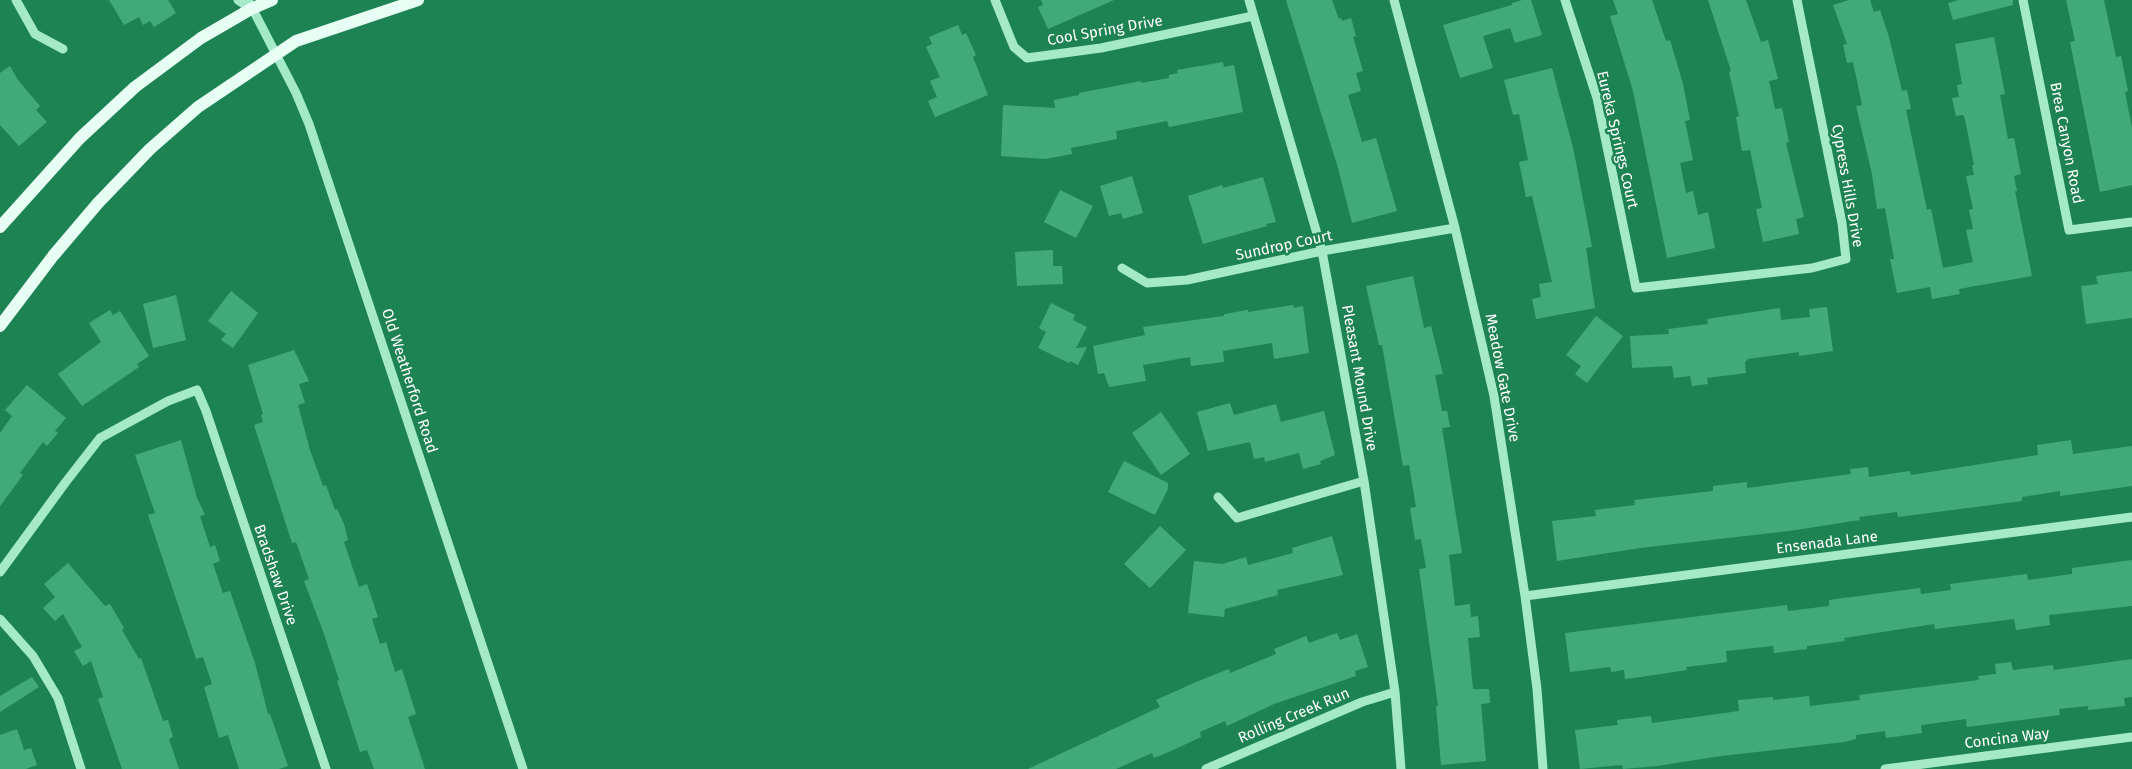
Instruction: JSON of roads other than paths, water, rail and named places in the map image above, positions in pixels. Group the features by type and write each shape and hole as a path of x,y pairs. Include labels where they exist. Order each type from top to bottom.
{"main road":[{"path":"0,227 69,149 135,87 249,5 272,0"},
{"path":"0,326 74,231 150,149 198,107 274,54 296,41 418,0"}],"street":[{"path":"16,0 35,34 63,49"},
{"path":"238,0 249,5"},
{"name":"Cool Spring Drive","path":"995,0 1014,48 1027,58 1101,48 1253,16"},
{"name":"Pleasant Mound Drive","path":"1248,0 1322,251 1364,481 1394,692 1401,769"},
{"name":"Meadow Gate Drive","path":"1394,0 1455,228 1494,396 1525,596 1543,769"},
{"name":"Eureka Springs Court","path":"1565,0 1597,98 1636,288"},
{"name":"Cypress Hills Drive","path":"1636,288 1812,268 1846,258 1842,223 1798,0"},
{"name":"Brea Canyon Road","path":"2023,0 2069,230 2132,222"},
{"name":"Old Weatherford Road","path":"249,5 296,93 309,124 522,769"},
{"name":"Sundrop Court","path":"1122,268 1147,283 1187,280 1322,251 1455,228"},
{"name":"Bradshaw Drive","path":"0,572 64,483 100,438 168,401 197,390 206,411 326,769"},
{"path":"1218,497 1237,518 1364,481"},
{"name":"Ensenada Lane","path":"1525,596 2132,517"},
{"path":"0,619 33,656 58,698 82,769"},
{"name":"Rolling Creek Run","path":"1206,769 1362,702 1394,692"},
{"name":"Concina Way","path":"1885,769 2132,737"}]}
